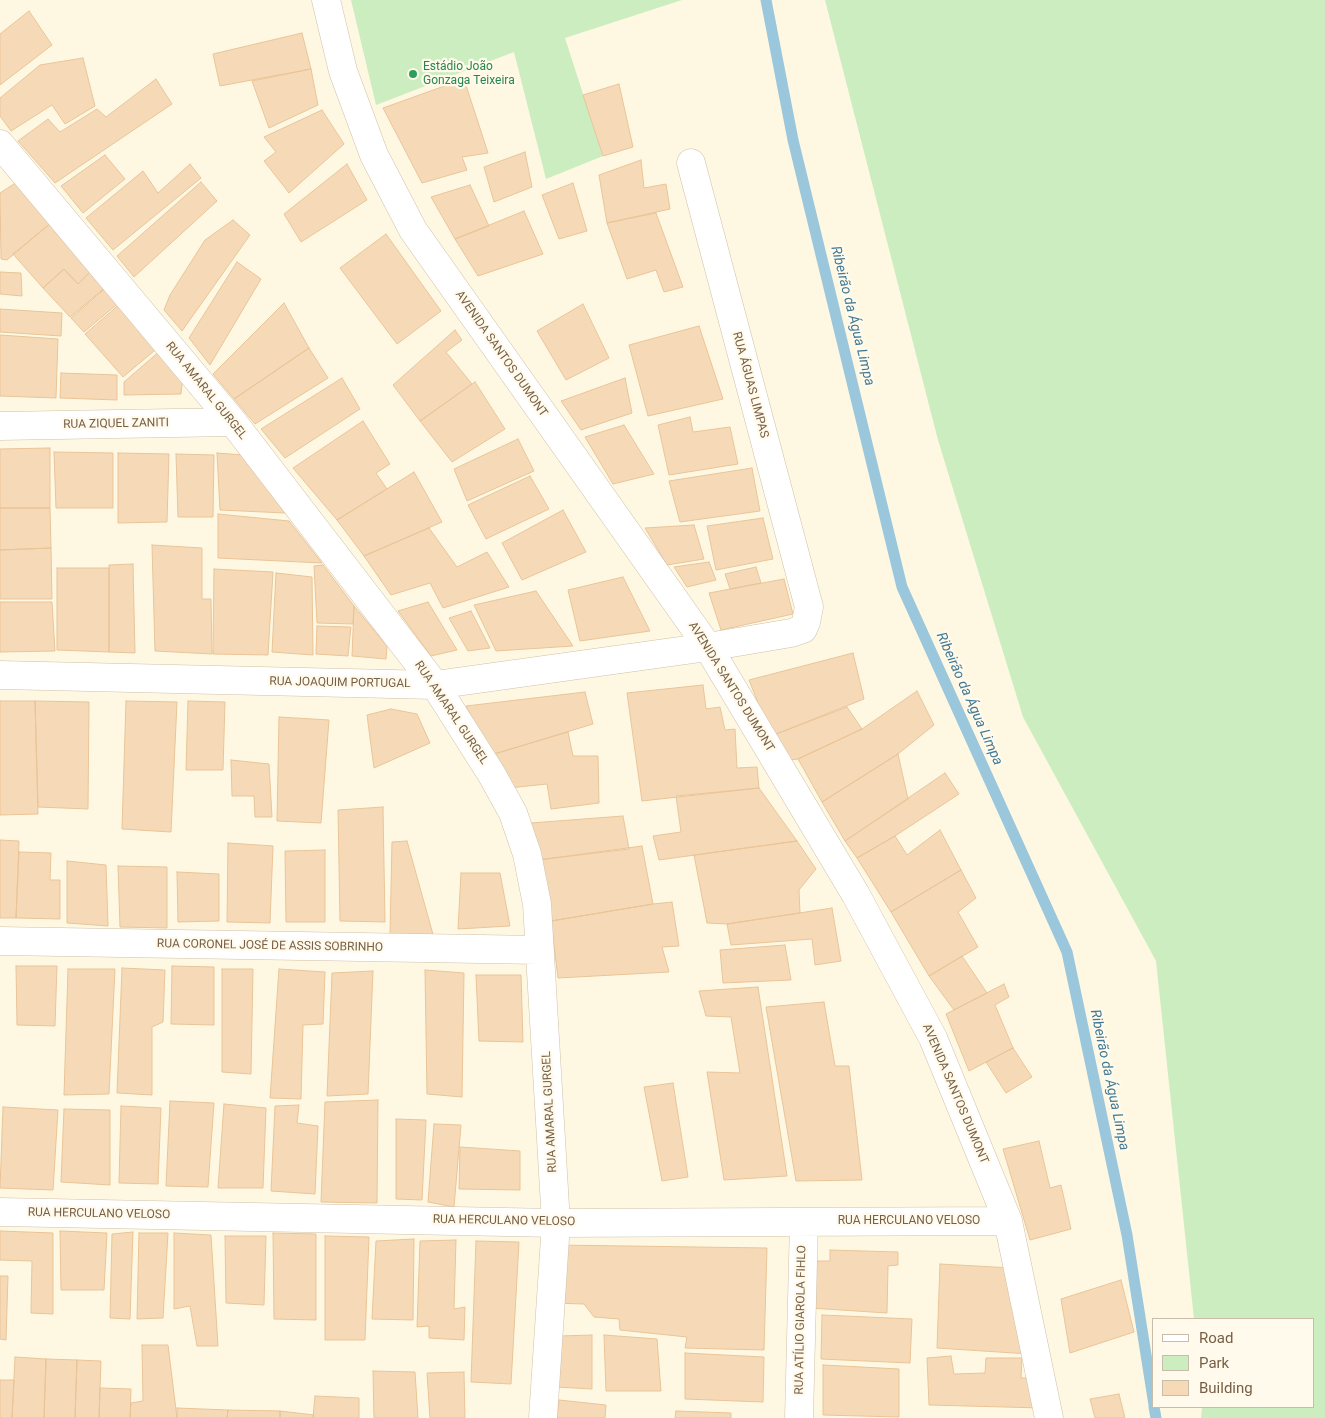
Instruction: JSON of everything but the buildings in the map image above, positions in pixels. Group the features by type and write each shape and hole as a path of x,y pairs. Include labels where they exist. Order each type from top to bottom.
{"street":[{"name":"AVENIDA SANTOS DUMONT","path":"326,0 343,70 374,155 413,230 708,647 856,895 933,1038 1008,1221 1049,1418"},
{"name":"RUA AMARAL GURGEL","path":"0,144 233,422 435,685 492,775 513,813 527,854 537,904 556,1223 543,1418"},
{"name":"RUA ÁGUAS LIMPAS","path":"691,163 809,606"},
{"name":"RUA ZIQUEL ZANITI","path":"0,426 233,422"},
{"name":"RUA JOAQUIM PORTUGAL","path":"0,676 435,685 708,647 791,633 803,629 809,606"},
{"name":"RUA CORONEL JOSÉ DE ASSIS SOBRINHO","path":"0,941 540,950"},
{"name":"RUA HERCULANO VELOSO","path":"0,1212 556,1223 1008,1221"},
{"name":"RUA ATÍLIO GIAROLA FIHLO","path":"799,1418 804,1222"}],"green space":[{"name":"Estádio João Gonzaga Teixeira","path":"351,0 682,0 565,38 603,156 546,179 514,52 376,105"},
{"path":"825,0 1325,0 1325,1418 1201,1418 1202,1408 1315,1408 1315,1318 1194,1318 1156,961 1023,717 938,440"}],"waterway":[{"name":"Ribeirão da Água Limpa","path":"766,0 793,140 902,587 1067,952 1127,1235 1152,1392"},
{"name":"Ribeirão da Água Limpa","path":"1154,1408 1156,1418"}],"place":[{"name":"Estádio João Gonzaga Teixeira","path":"413,74"}]}
